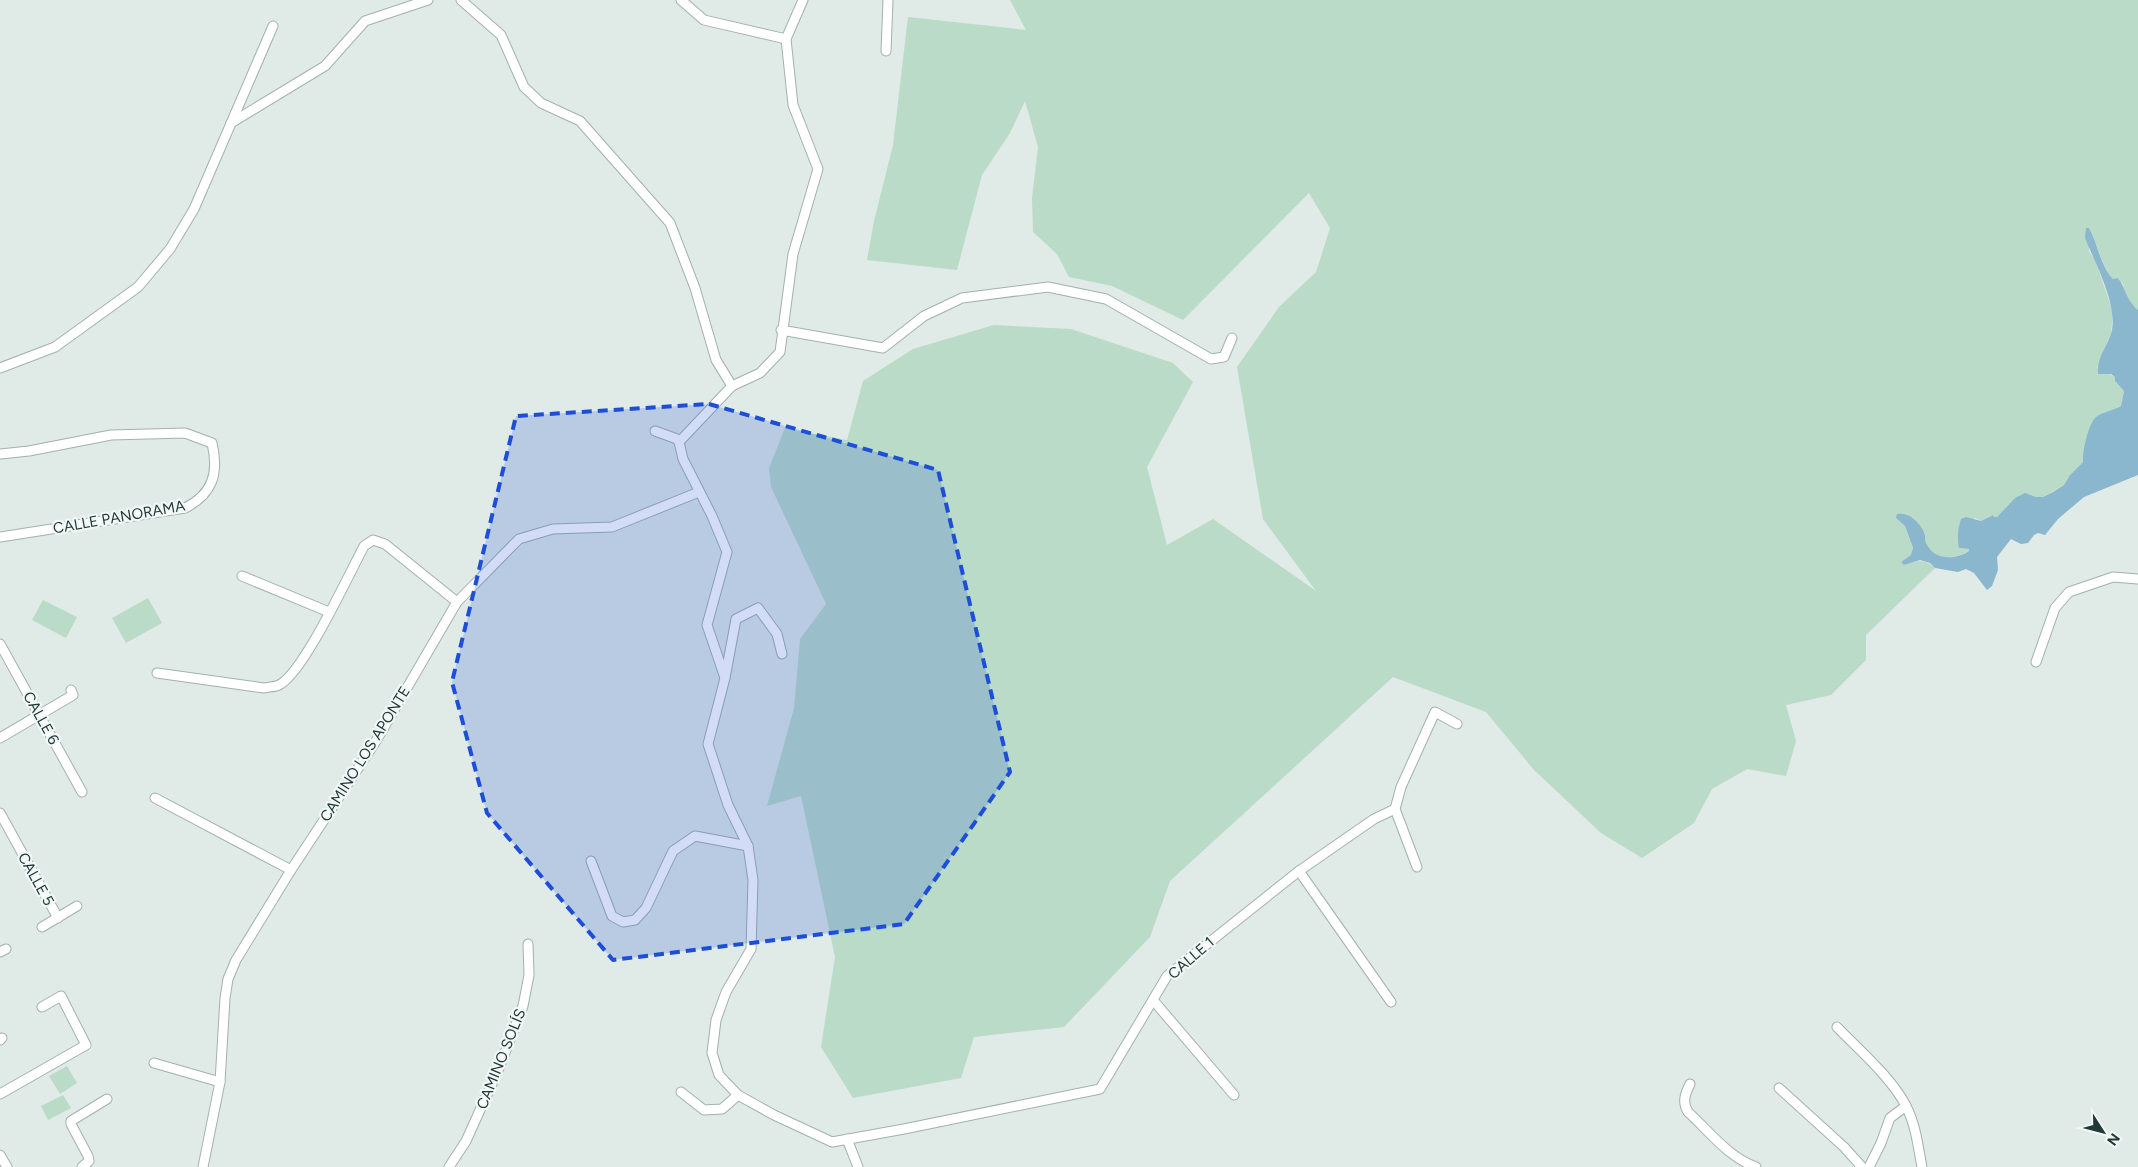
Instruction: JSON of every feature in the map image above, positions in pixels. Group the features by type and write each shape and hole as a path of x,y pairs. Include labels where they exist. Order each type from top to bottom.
{"street":[{"path":"230,124 325,66 365,21 428,0"},
{"path":"461,0 501,35 524,87 541,103 580,121 670,222 695,288 716,360 732,386"},
{"path":"681,0 704,20 786,39"},
{"path":"679,442 732,386 760,373 780,352 781,330 793,254 818,169 793,105 786,39 803,0"},
{"path":"886,51 888,0"},
{"path":"0,368 55,347 138,287 170,249 194,209 272,26"},
{"path":"781,330 883,348 924,316 962,298 1048,287 1106,299 1211,359 1224,357 1232,338"},
{"path":"655,432 677,439 679,442 683,460 712,516 727,552 707,625 725,678"},
{"name":"CALLE PANORAMA","path":"0,454 29,451 111,434 185,433 212,443 216,460 212,482 206,494 185,508 0,537"},
{"name":"CAMINO LOS APONTE","path":"203,1167 220,1082 225,998 228,979 236,960 291,870 376,741 457,602 519,539 553,529 612,527 699,492"},
{"path":"158,673 264,688 279,685 292,675 310,649 364,546 372,540 385,544 457,602"},
{"path":"242,576 329,612"},
{"path":"2036,662 2055,608 2069,592 2113,577 2138,579"},
{"name":"CALLE 1","path":"782,654 777,634 758,608 736,619 725,678 708,744 728,805 748,846 753,880 751,949 726,992 716,1020 712,1053 719,1075 738,1095 832,1142 1100,1089 1167,976 1299,871 1374,819 1395,808"},
{"name":"CALLE 6","path":"0,644 82,792"},
{"path":"0,738 73,695 71,690"},
{"path":"1417,868 1395,808 1402,787 1435,712 1457,724"},
{"path":"154,798 291,870"},
{"name":"CALLE 5","path":"0,813 58,918"},
{"path":"590,862 612,916 623,922 635,920 646,908 673,851 696,836 748,846"},
{"path":"1299,871 1391,1002"},
{"path":"42,927 77,906"},
{"name":"CAMINO SOLÍS","path":"449,1167 466,1140 499,1068 523,1006 529,975 528,944"},
{"path":"1,1091 86,1045 61,996 42,1007"},
{"path":"1153,1000 1234,1096"},
{"path":"1837,1027 1889,1082 1906,1106 1917,1139 1922,1167"},
{"path":"154,1063 220,1082"},
{"path":"1690,1084 1685,1093 1684,1106 1688,1112 1733,1155 1744,1163 1756,1167"},
{"path":"1779,1088 1837,1140 1862,1167"},
{"path":"682,1092 704,1110 722,1109 738,1095"},
{"path":"82,1167 89,1161 88,1156 71,1124 72,1121 107,1099"},
{"path":"1869,1167 1881,1143 1890,1118 1906,1106"},
{"path":"847,1139 858,1167"},
{"path":"0,1155 7,1167"}],"highlighted area":[{"path":"709,404 938,470 1010,772 904,924 613,960 487,813 452,682 516,416"}],"green space":[{"path":"1010,0 2138,0 2138,310 2128,301 2123,284 2118,278 2113,279 2109,273 2089,228 2089,251 2095,260 2113,312 2111,333 2097,368 2115,377 2115,381 2124,391 2121,406 2095,418 2087,437 2083,462 2070,475 2064,485 2043,497 2030,495 2015,498 1997,517 1993,515 1981,521 1975,518 1959,525 1960,548 1969,549 1969,551 1963,554 1944,557 1932,553 1925,541 1924,532 1913,518 1896,518 1905,526 1913,549 1911,555 1901,562 1904,565 1917,561 1924,562 1935,568 1866,635 1866,660 1831,695 1786,705 1796,741 1786,776 1747,769 1712,789 1694,823 1642,858 1601,833 1534,770 1486,712 1393,677 1170,881 1150,937 1064,1027 974,1037 961,1078 853,1098 821,1047 835,957 801,796 767,806 794,708 800,639 826,604 771,487 769,468 785,428 847,440 863,381 913,349 994,325 1071,329 1173,363 1193,382 1147,467 1167,545 1213,519 1316,591 1263,519 1237,367 1279,307 1316,272 1330,228 1309,193 1183,320 1112,286 1069,277 1057,254 1033,232 1032,198 1038,147 1025,101 1010,133 982,175 957,270 867,260 874,221 893,145 908,17 1026,30"},
{"path":"148,598 162,623 126,643 112,618"},
{"path":"43,600 77,617 66,638 32,620"},
{"path":"67,1066 77,1083 60,1094 49,1076"},
{"path":"63,1095 71,1108 48,1120 41,1106"}],"water":[{"path":"2086,228 2089,228 2102,261 2109,273 2113,279 2118,278 2130,301 2138,310 2138,475 2084,497 2058,519 2045,535 2038,533 2028,543 2021,544 2011,539 1997,557 1998,570 1992,586 1987,590 1974,573 1966,569 1958,572 1935,568 1930,563 1920,560 1904,565 1901,562 1911,555 1913,548 1905,526 1896,518 1897,514 1909,516 1916,521 1924,532 1926,543 1934,553 1945,557 1963,554 1969,551 1969,549 1959,548 1958,533 1961,519 1966,517 1981,521 1993,515 1997,517 2015,498 2025,493 2036,497 2043,497 2064,485 2070,475 2083,462 2086,439 2093,421 2099,415 2121,406 2124,391 2115,381 2115,377 2111,374 2098,374 2099,362 2112,330 2113,319 2104,283 2085,238"}]}
